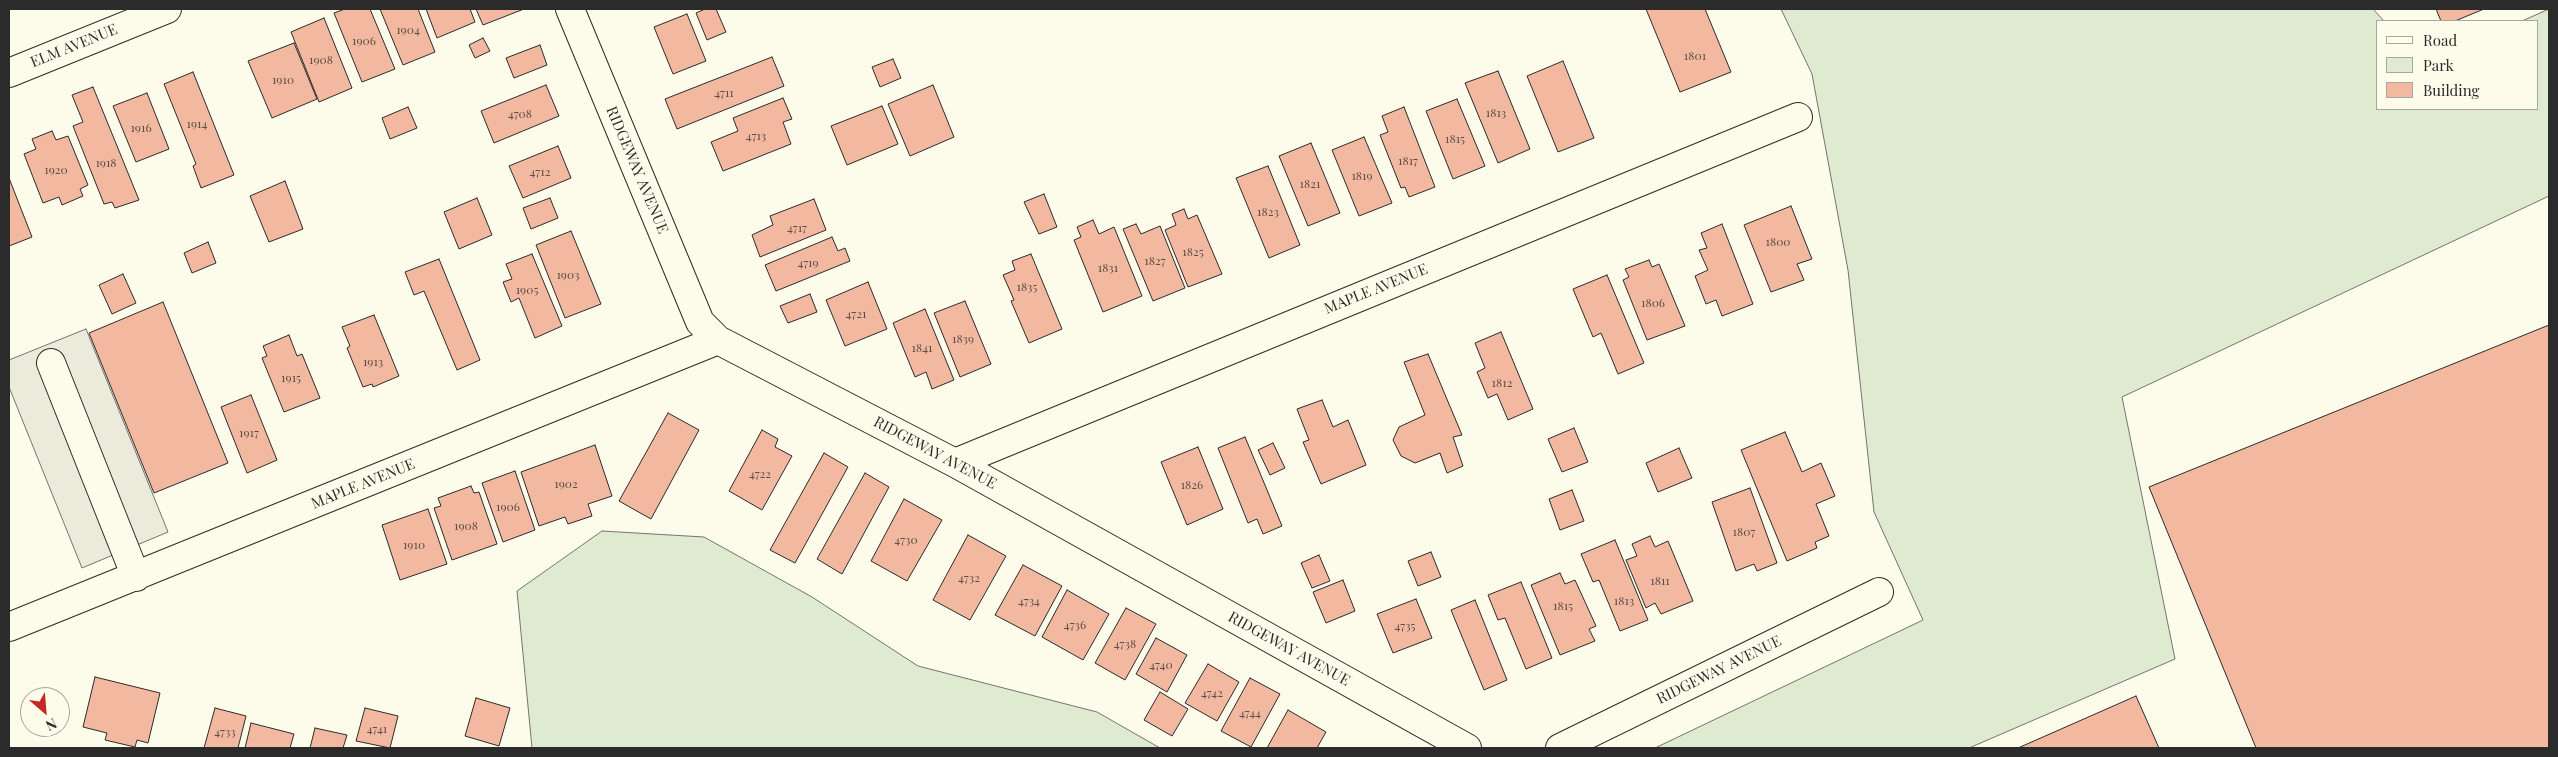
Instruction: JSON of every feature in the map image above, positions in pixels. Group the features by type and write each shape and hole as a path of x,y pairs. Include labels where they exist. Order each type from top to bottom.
{"street":[{"name":"ELM AVENUE","path":"9,72 167,9"},
{"name":"RIDGEWAY AVENUE","path":"570,9 700,322 718,340 955,463 1467,748"},
{"name":"MAPLE AVENUE","path":"955,463 1798,117"},
{"name":"MAPLE AVENUE","path":"9,628 718,340"},
{"path":"51,363 136,577"},
{"name":"RIDGEWAY AVENUE","path":"1560,748 1878,592"}],"green space":[{"path":"1781,9 2373,9 2383,20 2376,20 2376,110 2538,110 2538,20 2524,20 2549,9 2549,196 2122,397 2175,659 1969,748 1655,748 1923,620 1874,512 1848,270 1812,74"},
{"path":"602,531 704,537 812,597 918,666 1097,712 1160,748 532,748 517,591"}],"shaded area":[{"path":"86,329 168,532 82,568 9,387 9,360"}],"building":[{"path":"345,9 370,9 395,69 362,82 334,13"},
{"path":"380,9 418,9 435,52 403,65"},
{"path":"426,9 470,9 475,22 437,38"},
{"path":"476,9 524,9 483,25"},
{"path":"705,9 716,9 726,32 707,40 696,13"},
{"path":"1646,9 1705,9 1731,72 1680,92"},
{"path":"2436,9 2484,9 2457,20 2441,20"},
{"path":"687,14 706,61 673,74 654,27"},
{"path":"324,18 352,88 319,102 291,32"},
{"path":"483,38 490,51 475,58 469,45"},
{"path":"294,43 317,99 272,118 248,61"},
{"path":"540,45 547,65 514,78 506,58"},
{"path":"772,57 784,86 677,129 665,99"},
{"path":"893,59 901,78 880,87 872,67"},
{"path":"1563,61 1594,138 1558,152 1527,76"},
{"path":"1498,71 1530,149 1498,163 1465,83"},
{"path":"193,72 234,175 201,188 193,166 196,164 164,84"},
{"path":"546,85 559,116 494,143 481,111"},
{"path":"933,85 954,137 910,156 888,104"},
{"path":"93,87 139,200 115,208 112,202 104,204 73,126 83,122 72,95"},
{"path":"147,93 169,149 136,162 113,106"},
{"path":"783,98 792,119 783,122 791,144 723,171 711,142 738,131 733,118"},
{"path":"1457,99 1485,166 1453,179 1426,111"},
{"path":"882,106 898,144 847,165 831,126"},
{"path":"408,107 417,128 390,139 382,118"},
{"path":"1404,107 1435,187 1409,197 1405,187 1401,188 1380,135 1388,132 1382,116"},
{"path":"52,131 56,140 68,136 88,185 80,189 83,196 62,205 59,197 43,203 24,154 36,149 32,139"},
{"path":"1364,137 1392,203 1359,216 1332,150"},
{"path":"1311,143 1340,213 1308,226 1279,156"},
{"path":"558,146 571,178 523,198 509,166"},
{"path":"1268,166 1300,245 1269,258 1236,178"},
{"path":"9,178 32,237 9,246"},
{"path":"285,181 303,229 269,242 250,196"},
{"path":"1044,194 1057,227 1039,234 1024,202"},
{"path":"477,198 492,235 459,249 444,212"},
{"path":"550,198 558,218 531,229 523,208"},
{"path":"814,199 826,230 760,257 752,235 773,225 770,216"},
{"path":"1791,206 1812,259 1797,264 1804,280 1771,292 1744,225"},
{"path":"1184,209 1188,219 1197,215 1222,274 1188,287 1165,230 1176,225 1172,214"},
{"path":"1093,220 1099,234 1114,227 1142,296 1103,312 1074,240 1081,237 1077,227"},
{"path":"1136,224 1141,234 1160,226 1185,288 1153,301 1123,229"},
{"path":"1722,224 1753,304 1722,316 1716,300 1706,304 1695,276 1708,270 1699,250 1707,248 1701,233"},
{"path":"571,231 601,304 565,318 536,245"},
{"path":"832,237 838,251 845,248 850,261 776,291 765,265"},
{"path":"208,242 216,263 192,273 184,253"},
{"path":"532,254 562,326 535,338 519,298 511,302 503,282 512,279 506,264"},
{"path":"1031,254 1062,329 1029,343 1011,301 1014,300 1003,275 1015,270 1012,261"},
{"path":"439,259 480,360 457,370 424,291 414,295 405,272"},
{"path":"1649,260 1652,267 1659,264 1685,326 1647,340 1623,280 1629,277 1625,269"},
{"path":"123,274 136,303 112,314 99,285"},
{"path":"1607,275 1644,363 1618,374 1601,333 1593,337 1573,289"},
{"path":"868,282 887,329 845,346 826,300"},
{"path":"810,294 817,312 788,323 780,306"},
{"path":"965,301 991,364 960,377 934,313"},
{"path":"163,302 228,463 154,493 89,333"},
{"path":"925,309 954,380 932,389 926,372 915,377 893,323"},
{"path":"374,315 399,376 373,387 372,384 363,387 347,348 350,346 342,327"},
{"path":"2549,325 2549,748 2256,748 2149,487"},
{"path":"1501,332 1533,409 1508,420 1497,394 1488,398 1477,372 1485,368 1475,343"},
{"path":"289,335 297,356 302,354 320,398 284,412 262,358 267,356 263,346"},
{"path":"1428,354 1462,435 1453,437 1463,466 1447,473 1440,453 1415,463 1401,456 1393,440 1399,427 1425,415 1404,362"},
{"path":"251,395 277,460 247,473 221,407"},
{"path":"1322,400 1333,427 1348,420 1366,465 1321,484 1303,442 1309,440 1297,409"},
{"path":"668,413 699,430 651,519 619,501"},
{"path":"1574,428 1588,462 1562,472 1548,439"},
{"path":"762,430 778,439 775,447 792,456 762,510 729,491"},
{"path":"1785,432 1802,472 1821,463 1835,496 1816,504 1829,536 1815,542 1817,548 1787,561 1741,450"},
{"path":"1245,437 1282,526 1263,534 1257,519 1248,523 1218,448"},
{"path":"1273,443 1285,468 1270,475 1258,450"},
{"path":"595,445 612,496 588,504 592,516 568,524 565,517 539,526 521,472"},
{"path":"1198,447 1223,509 1187,525 1161,462"},
{"path":"1679,448 1692,478 1658,492 1646,463"},
{"path":"824,453 848,467 795,563 770,550"},
{"path":"515,471 535,530 503,542 482,483"},
{"path":"865,473 889,487 842,574 817,559"},
{"path":"471,486 474,493 479,492 497,544 452,560 434,508 441,506 438,498"},
{"path":"1750,488 1777,563 1757,571 1754,564 1736,571 1712,502"},
{"path":"1572,490 1584,521 1560,530 1549,499"},
{"path":"904,499 942,520 907,581 871,561"},
{"path":"428,509 447,564 400,580 382,525"},
{"path":"968,535 1006,556 970,620 933,600"},
{"path":"1650,536 1655,547 1668,541 1693,601 1661,614 1655,603 1646,608 1626,560 1637,556 1632,544"},
{"path":"1615,540 1648,620 1620,631 1599,580 1593,582 1581,554"},
{"path":"1431,552 1441,577 1418,586 1408,561"},
{"path":"1319,555 1330,581 1312,588 1301,563"},
{"path":"1023,565 1062,586 1035,636 995,615"},
{"path":"1560,573 1565,584 1575,580 1596,626 1589,629 1595,641 1560,655 1531,585"},
{"path":"1343,580 1355,611 1326,623 1313,592"},
{"path":"1521,582 1552,658 1526,669 1505,618 1498,620 1488,595"},
{"path":"1067,590 1109,614 1083,660 1042,637"},
{"path":"1416,599 1432,638 1393,653 1377,614"},
{"path":"1475,600 1507,680 1484,690 1451,610"},
{"path":"1126,608 1156,624 1125,680 1095,663"},
{"path":"1156,638 1187,655 1167,692 1136,674"},
{"path":"1208,664 1239,682 1217,721 1185,703"},
{"path":"95,677 160,693 148,743 137,740 135,747 105,740 107,733 83,727"},
{"path":"1250,678 1280,694 1251,747 1221,731"},
{"path":"1160,692 1188,709 1172,736 1144,720"},
{"path":"2136,696 2159,748 2018,748"},
{"path":"476,698 510,708 499,746 465,736"},
{"path":"215,708 246,716 238,748 204,748"},
{"path":"365,708 398,716 390,748 356,741"},
{"path":"1288,710 1326,732 1317,748 1267,748"},
{"path":"251,723 294,734 290,748 245,748"},
{"path":"315,728 347,735 343,748 310,748"}]}
